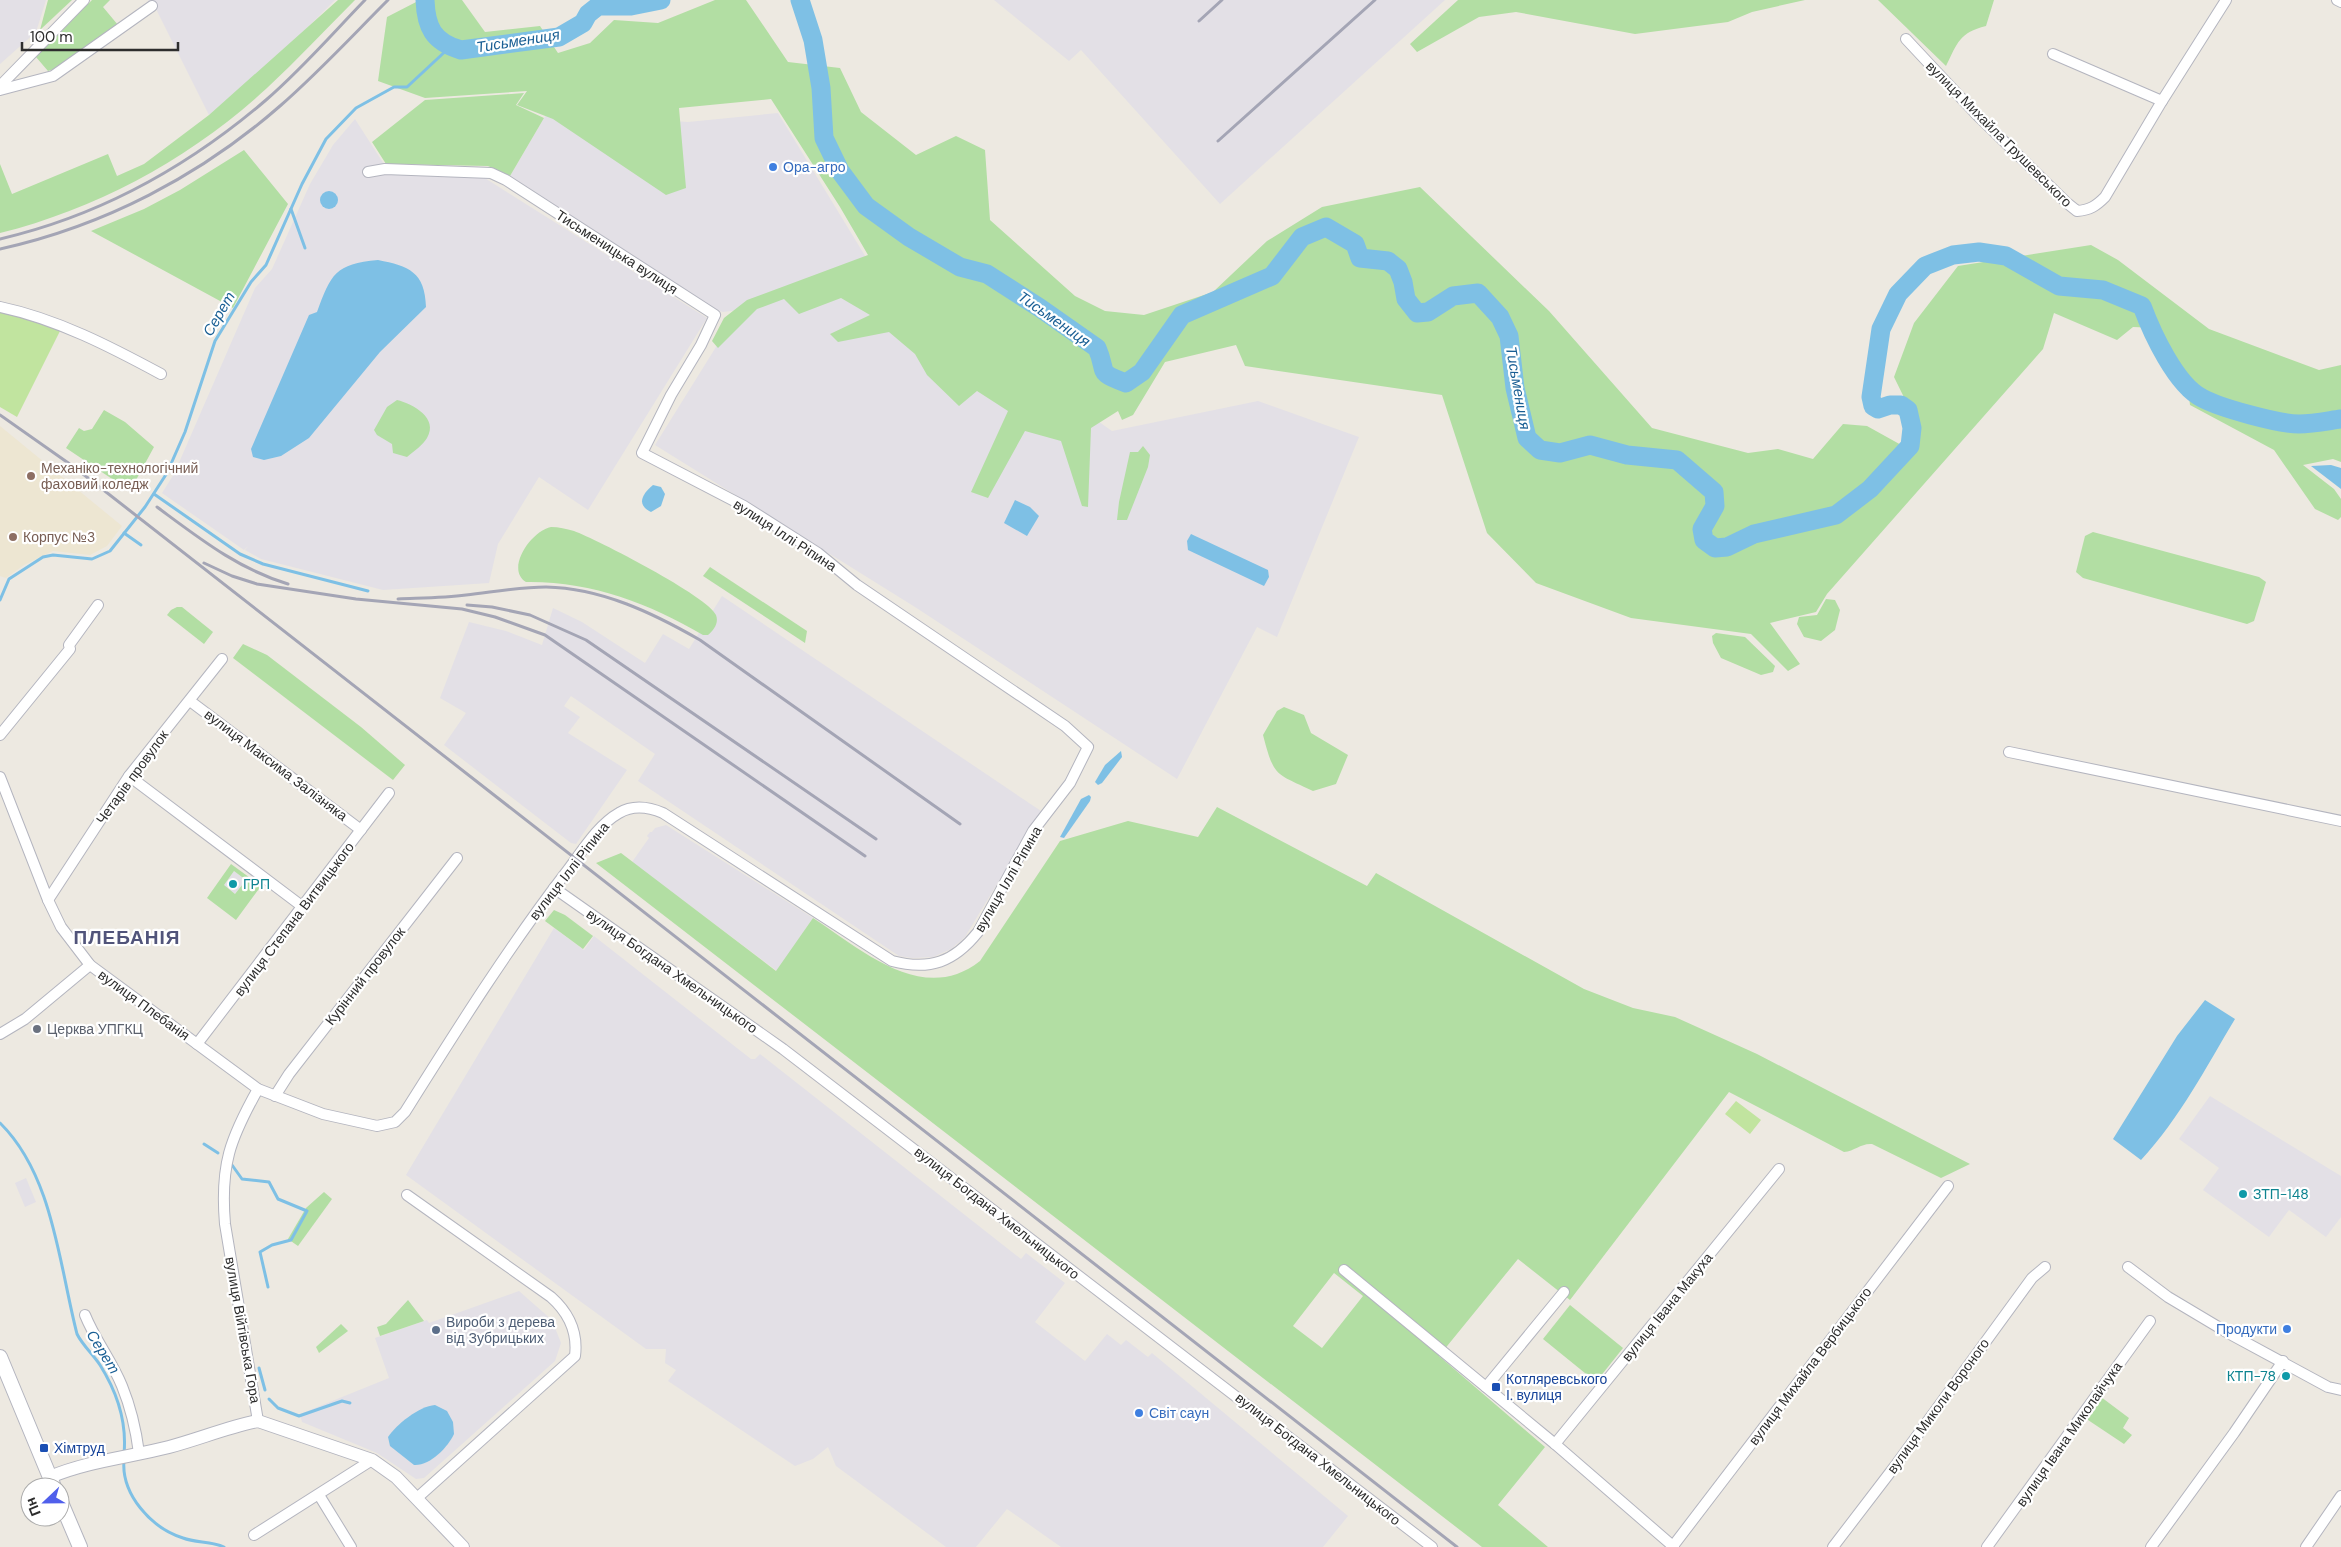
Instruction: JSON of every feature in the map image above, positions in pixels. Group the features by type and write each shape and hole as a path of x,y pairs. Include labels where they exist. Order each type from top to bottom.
{"main road":[{"path":"0,1357 50,1477"},
{"path":"70,1524 80,1547"}],"street":[{"path":"0,86 84,0"},
{"name":"вулиця Михайла Грушевського","path":"1906,39 1977,115 2077,211 2096,206 2105,197 2162,101 2226,0"},
{"path":"2337,0 2341,2"},
{"path":"0,90 54,76 152,6"},
{"path":"2053,54 2162,101"},
{"name":"Тисьменицька вулиця","path":"368,172 385,169 491,174 506,180 715,315 701,345 671,395 642,453"},
{"path":"0,308 19,311 104,343 161,374"},
{"name":"вулиця Іллі Ріпина","path":"387,1126 400,1118 405,1112 489,979 554,888 609,820 620,812 633,808 651,808 663,813 892,961 918,966 945,960 969,944 978,932 1033,831 1070,783 1088,747 1065,726 857,585 818,553 744,506 642,453"},
{"path":"0,735 70,649 69,645 98,605"},
{"name":"Четарів провулок","path":"48,900 129,776 222,659"},
{"name":"вулиця Максима Залізняка","path":"190,701 361,830"},
{"path":"2009,752 2341,821"},
{"path":"129,776 303,907"},
{"name":"вулиця Плебанія","path":"0,777 48,900 61,926 90,965 258,1089 323,1114 365,1124 387,1126"},
{"name":"вулиця Степана Витвицького","path":"198,1044 389,793"},
{"name":"Курінний провулок","path":"275,1096 289,1074 457,858"},
{"name":"вулиця Богдана Хмельницького","path":"554,888 784,1049 1432,1547"},
{"path":"0,1034 25,1019 90,965"},
{"name":"вулиця Війтівська Гора","path":"258,1089 240,1121 231,1146 223,1180 222,1195 225,1224 258,1421 372,1460 396,1478 417,1498 463,1547"},
{"name":"вулиця Івана Макуха","path":"1555,1444 1779,1169"},
{"name":"вулиця Михайла Вербицького","path":"1673,1546 1948,1186"},
{"path":"407,1196 551,1298 570,1320 576,1347 575,1356 417,1498"},
{"name":"вулиця Миколи Вороного","path":"1833,1547 1895,1466 2032,1278 2045,1267"},
{"path":"2128,1267 2168,1297 2230,1334 2328,1386 2341,1390"},
{"path":"1344,1270 1555,1444 1673,1546"},
{"path":"1486,1387 1564,1292"},
{"path":"85,1315 97,1342 122,1386 134,1423 134,1454"},
{"name":"вулиця Івана Миколайчука","path":"1987,1547 2150,1321"},
{"path":"2151,1547 2234,1433 2283,1361"},
{"path":"65,1477 112,1459 191,1441 241,1424 258,1421"},
{"path":"254,1535 320,1495 372,1460"},
{"path":"320,1495 351,1547"},
{"path":"2306,1547 2341,1496"}],"shaded area":[{"path":"0,0 46,0 36,32 0,64"},
{"path":"148,0 335,0 289,46 209,115 157,11"},
{"path":"994,0 1445,0 1220,204 1081,50 1069,61"},
{"path":"547,113 688,122 778,113 867,259 1112,431 1258,401 1359,437 1277,637 1257,627 1177,779 915,607 655,445 739,310 723,312 709,308 510,176"},
{"path":"355,119 389,172 480,175 707,318 588,510 539,477 498,544 489,583 383,590 261,559 245,550 248,546 244,550 162,493 174,474 255,288 272,269 310,184 333,145"},
{"name":"Механіко-технологічний фаховий коледж","path":"0,426 122,526 107,546 90,555 53,551 24,565 6,578 0,576"},
{"path":"722,596 1041,811 965,937 951,949 933,957 912,958 899,956 638,781 655,754 571,696 564,706 580,717 568,733 627,770 576,844 571,843 444,745 466,713 440,698 469,622 506,631 542,645 553,608 582,622 645,663 663,634 689,649"},
{"path":"666,825 813,918 777,971 632,862 649,838 647,836 650,832 655,828"},
{"path":"234,871 246,880 235,894 223,885"},
{"path":"554,928 584,950 594,936 751,1059 755,1059 760,1054 1021,1259 1026,1253 1065,1283 1035,1322 1085,1361 1107,1334 1121,1345 1126,1340 1148,1357 1152,1353 1348,1516 1323,1547 1061,1547 1007,1509 976,1547 946,1547 836,1466 828,1447 813,1459 795,1466 668,1381 676,1370 665,1363 666,1349 646,1349 406,1175"},
{"path":"2210,1096 2341,1176 2341,1217 2326,1237 2289,1210 2269,1237 2203,1190 2219,1168 2179,1139"},
{"path":"26,1178 36,1202 25,1207 15,1183"},
{"path":"519,1291 552,1320 561,1343 555,1361 424,1478 416,1479 377,1453 302,1422 300,1414 389,1378 375,1338 427,1320 429,1323"}],"green space":[{"path":"48,0 72,0 40,30"},
{"path":"92,0 110,0 103,7 118,25 57,68 48,71 36,57"},
{"path":"338,0 355,0 267,88 207,137 175,158 108,195 73,210 0,233 0,164 12,194 108,154 117,176 144,164 209,115"},
{"path":"420,0 462,0 485,32 540,26 558,53 590,43 614,20 658,23 715,0 746,0 788,62 840,68 861,112 916,155 956,136 985,150 990,220 1075,296 1105,311 1144,315 1213,292 1267,241 1322,207 1420,187 1549,311 1652,428 1748,453 1778,449 1813,459 1843,424 1867,426 1912,451 1921,432 1894,377 1914,323 1958,266 2091,245 2118,260 2209,329 2319,370 2341,365 2341,462 2333,459 2303,465 2334,489 2341,499 2341,517 2338,520 2315,509 2274,450 2190,405 2186,373 2158,328 2133,327 2117,340 2054,313 2043,349 1827,594 1816,612 1770,623 1800,664 1788,671 1751,634 1631,618 1536,583 1487,533 1442,395 1245,366 1236,345 1165,362 1133,415 1122,420 1118,411 1091,428 1088,507 1082,506 1061,441 1025,431 988,498 971,492 1008,411 977,391 959,406 927,375 915,354 889,332 838,342 830,334 870,315 841,298 799,314 784,299 757,309 718,348 712,341 724,318 747,300 868,255 840,207 771,99 679,108 686,188 666,195 553,119 517,105 527,91 425,98 378,81 387,17"},
{"path":"1458,0 1805,0 1752,12 1728,22 1635,34 1516,12 1479,17 1417,52 1410,44"},
{"path":"1878,0 1994,0 1986,26 1970,32 1960,40 1946,66"},
{"path":"524,93 516,105 544,118 510,176 488,166 386,164 372,142 425,100"},
{"path":"244,150 288,204 233,308 91,231 144,209 180,190"},
{"path":"0,310 18,314 60,331 17,417 0,407"},
{"path":"397,400 417,409 427,418 430,424 430,431 425,441 407,457 393,453 392,444 377,435 374,430 387,407"},
{"path":"104,410 125,422 154,447 130,491 66,448 79,428 84,431 92,429"},
{"path":"1143,446 1150,455 1148,467 1127,520 1117,520 1130,452 1138,452"},
{"path":"551,527 574,531 586,536 651,569 694,595 716,615 714,629 708,635 703,635 640,604 596,590 573,585 526,582 520,576 518,568 523,551 536,535"},
{"path":"2093,532 2259,577 2266,582 2254,621 2247,624 2083,578 2076,572 2085,536"},
{"path":"710,567 807,631 805,643 703,576"},
{"path":"1826,599 1835,600 1840,610 1835,630 1821,641 1804,637 1797,624 1799,617 1817,615"},
{"path":"177,607 182,607 213,632 204,644 167,615"},
{"path":"1716,633 1745,637 1775,666 1773,672 1761,675 1721,658 1713,643 1712,636"},
{"path":"243,644 267,655 361,727 405,765 393,780 233,658"},
{"path":"1284,707 1304,715 1311,733 1348,755 1336,784 1313,791 1291,781 1278,772 1270,759 1263,735 1277,711"},
{"path":"1217,807 1367,886 1376,873 1584,989 1633,1008 1675,1017 1757,1054 1970,1164 1941,1178 1872,1144 1844,1152 1729,1092 1570,1300 1518,1259 1439,1356 1545,1447 1498,1505 1548,1547 1482,1547 596,863 621,853 776,971 813,918 872,958 915,976 937,978 958,973 980,961 1060,841 1128,821 1198,837","holes":["1334,1273 1363,1296 1322,1348 1293,1326"]},
{"path":"231,864 261,886 236,920 207,898","holes":["234,871 246,880 235,894 224,885"]},
{"path":"554,910 565,915 593,936 583,949 545,921"},
{"path":"1736,1101 1761,1120 1750,1134 1725,1114"},
{"path":"324,1192 332,1199 298,1246 288,1239 306,1208"},
{"path":"408,1300 424,1321 380,1336 377,1327 386,1324"},
{"path":"1570,1305 1623,1348 1596,1382 1543,1339"},
{"path":"341,1324 348,1331 319,1353 316,1347"},
{"path":"2101,1397 2129,1418 2123,1428 2132,1435 2124,1444 2088,1420 2087,1416"}],"water":[{"path":"329,191 335,194 338,200 335,206 329,209 323,206 320,200 323,194"},
{"path":"378,260 407,268 419,278 425,295 426,307 380,352 309,438 281,456 264,460 253,457 251,449 309,315 317,312 331,280 343,268 352,264"},
{"path":"2331,465 2341,468 2341,489 2311,466"},
{"path":"653,485 661,487 665,494 661,506 651,512 643,506 642,499"},
{"path":"1015,500 1030,507 1039,516 1027,536 1004,523"},
{"path":"1191,534 1268,570 1269,577 1264,586 1188,550 1187,541"},
{"path":"1121,751 1122,757 1102,783 1098,785 1095,782 1105,765"},
{"path":"1089,795 1091,797 1090,801 1064,838 1060,837 1081,799"},
{"path":"2205,1000 2235,1019 2180,1110 2141,1160 2113,1139 2177,1036"},
{"path":"435,1405 447,1411 453,1422 454,1434 438,1455 426,1462 414,1465 390,1446 388,1437 396,1427 415,1412"}],"waterway":[{"name":"Тисьмениця","path":"425,0 427,18 433,32 444,43 461,50 559,37 583,23 588,14 598,6 631,6 661,0"},
{"name":"Тисьмениця","path":"800,0 813,40 821,88 824,138 840,171 866,206 909,237 960,267 987,274 1040,308 1097,348 1106,374 1126,383 1142,372 1182,315 1272,276 1302,237 1326,227 1355,244 1360,258 1388,261 1398,269 1406,299 1417,313 1428,312 1453,296 1478,293 1500,317 1509,336 1515,388 1527,438 1540,450 1560,453 1590,445 1627,455 1677,460 1714,492 1715,506 1702,529 1704,540 1715,548 1727,547 1754,534 1836,515 1870,489 1910,446 1912,428 1908,410 1901,405 1890,405 1878,409 1873,406 1871,397 1881,329 1898,294 1925,266 1953,255 1979,252 2006,256 2059,286 2103,290 2142,306 2152,330 2174,370 2192,391 2211,402 2250,415 2290,423 2310,424 2341,419"},
{"name":"Серет","path":"0,600 9,579 43,557 53,555 92,559 110,551 145,507 167,473 185,432 215,341 251,282 266,265 302,184 326,139 356,108 394,87 407,87 450,47"},
{"path":"291,209 305,248"},
{"path":"154,494 240,554 263,564 368,591"},
{"path":"124,533 141,545"},
{"name":"Серет","path":"0,1123 18,1144 32,1168 43,1194 59,1250 77,1334 106,1375 120,1408 124,1430 124,1454"},
{"path":"204,1144 218,1153"},
{"path":"232,1165 242,1179 269,1182 278,1199 307,1211 291,1240 272,1245 260,1252 268,1287"},
{"path":"259,1368 265,1390"},
{"path":"269,1399 278,1408 299,1416 342,1401 350,1403"},
{"name":"Серет","path":"124,1460 124,1473 127,1485 140,1508 149,1518 171,1533 183,1538 224,1547"}],"railway":[{"path":"0,239 72,217 141,186 174,167 237,124 266,100 305,63 365,0"},
{"path":"0,249 76,227 113,212 184,176 217,155 280,106 322,67 388,0"},
{"path":"1199,21 1222,0"},
{"path":"1218,141 1375,0"},
{"path":"0,415 74,467 1457,1547"},
{"path":"157,507 204,541 236,561 270,578 288,584"},
{"path":"204,563 232,576 257,584 356,599 462,609 495,617 545,635 865,856"},
{"path":"398,599 449,597 546,587 587,592 626,604 664,620 700,640 960,824"},
{"path":"467,605 492,607 530,615 586,640 876,839"}],"place":[{"name":"Ора-агро","path":"773,167"},
{"name":"Механіко-технологічний фаховий коледж","path":"31,476"},
{"name":"Корпус №3","path":"13,537"},
{"name":"ГРП","path":"233,884"},
{"name":"Церква УПГКЦ","path":"37,1029"},
{"name":"ЗТП-148","path":"2243,1194"},
{"name":"Продукти","path":"2287,1329"},
{"name":"Вироби з дерева від Зубрицьких","path":"436,1330"},
{"name":"КТП-78","path":"2286,1376"},
{"name":"Котляревського І. вулиця","path":"1496,1387"},
{"name":"Світ саун","path":"1139,1413"},
{"name":"Хімтруд","path":"44,1448"}],"district":[{"name":"ПЛЕБАНІЯ","path":"127,937"}]}
